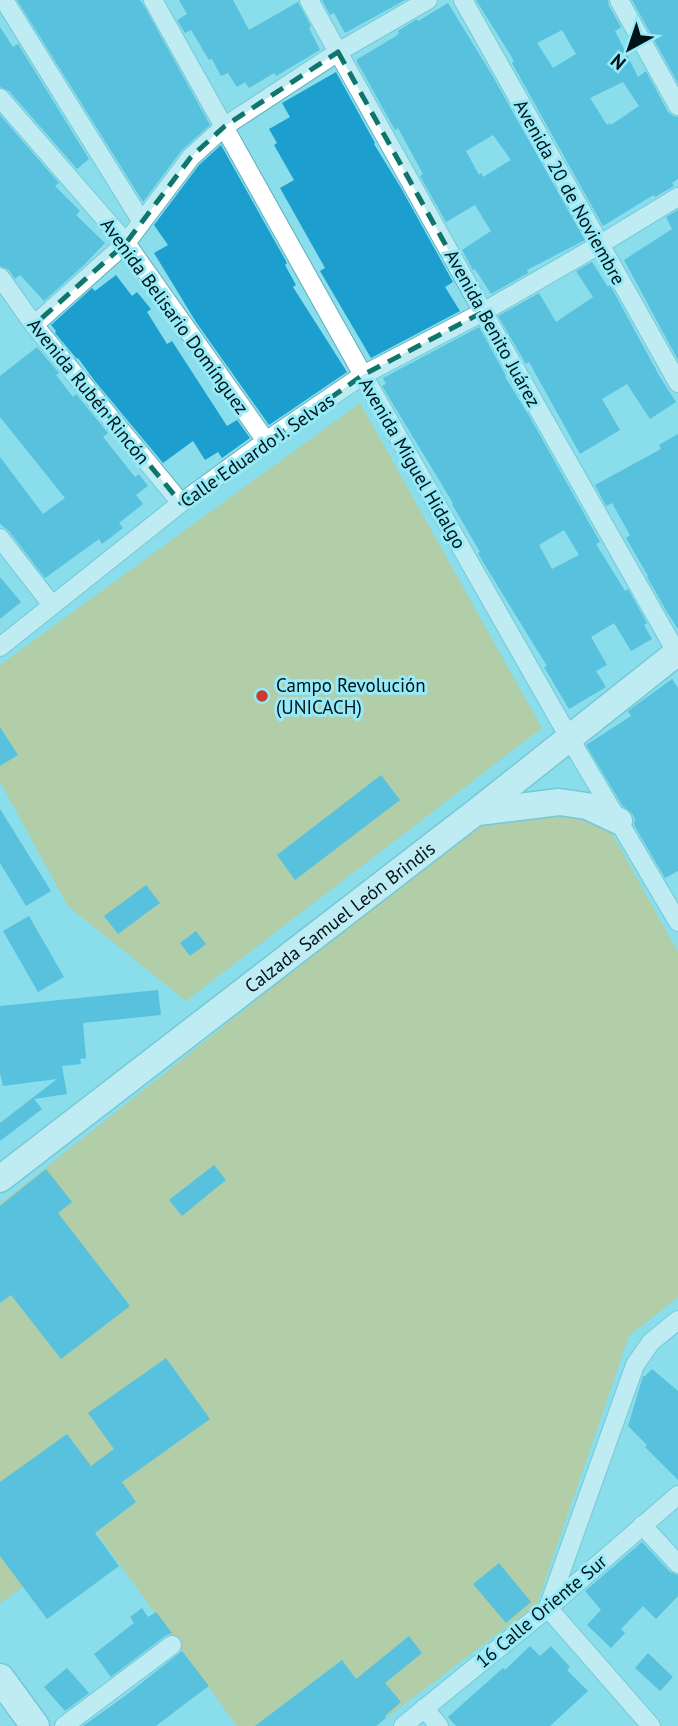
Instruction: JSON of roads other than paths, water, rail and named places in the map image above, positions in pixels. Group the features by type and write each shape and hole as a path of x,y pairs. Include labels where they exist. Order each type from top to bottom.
{"main road":[{"path":"0,1678 35,1726"}],"street":[{"path":"4,0 142,222"},
{"name":"Avenida Miguel Hidalgo","path":"153,0 570,739 619,821 671,891 678,922"},
{"name":"Avenida Benito Juárez","path":"309,0 678,654"},
{"path":"34,325 126,243 191,156 225,126 338,52 428,0"},
{"name":"Avenida 20 de Noviembre","path":"463,0 678,383"},
{"path":"619,0 678,106"},
{"name":"Avenida Belisario Domínguez","path":"0,98 126,243 266,441"},
{"name":"Calle Eduardo J. Selvas","path":"0,647 181,503 363,375 483,312 678,197"},
{"name":"Avenida Rubén Rincón","path":"0,277 34,325 181,503"},
{"path":"0,538 52,605"},
{"name":"Calzada Samuel León Brindis","path":"0,1179 678,654"},
{"path":"476,812 559,802 587,806 619,821"},
{"path":"652,1726 548,1608 635,1365 651,1342 678,1320"},
{"name":"16 Calle Oriente Sur","path":"407,1725 424,1708 548,1608 642,1525 674,1506"},
{"path":"642,1525 678,1564"},
{"path":"64,1726 172,1646"},
{"path":"424,1708 439,1726"}],"place":[{"name":"Campo Revolución (UNICACH)","path":"262,696"}]}
